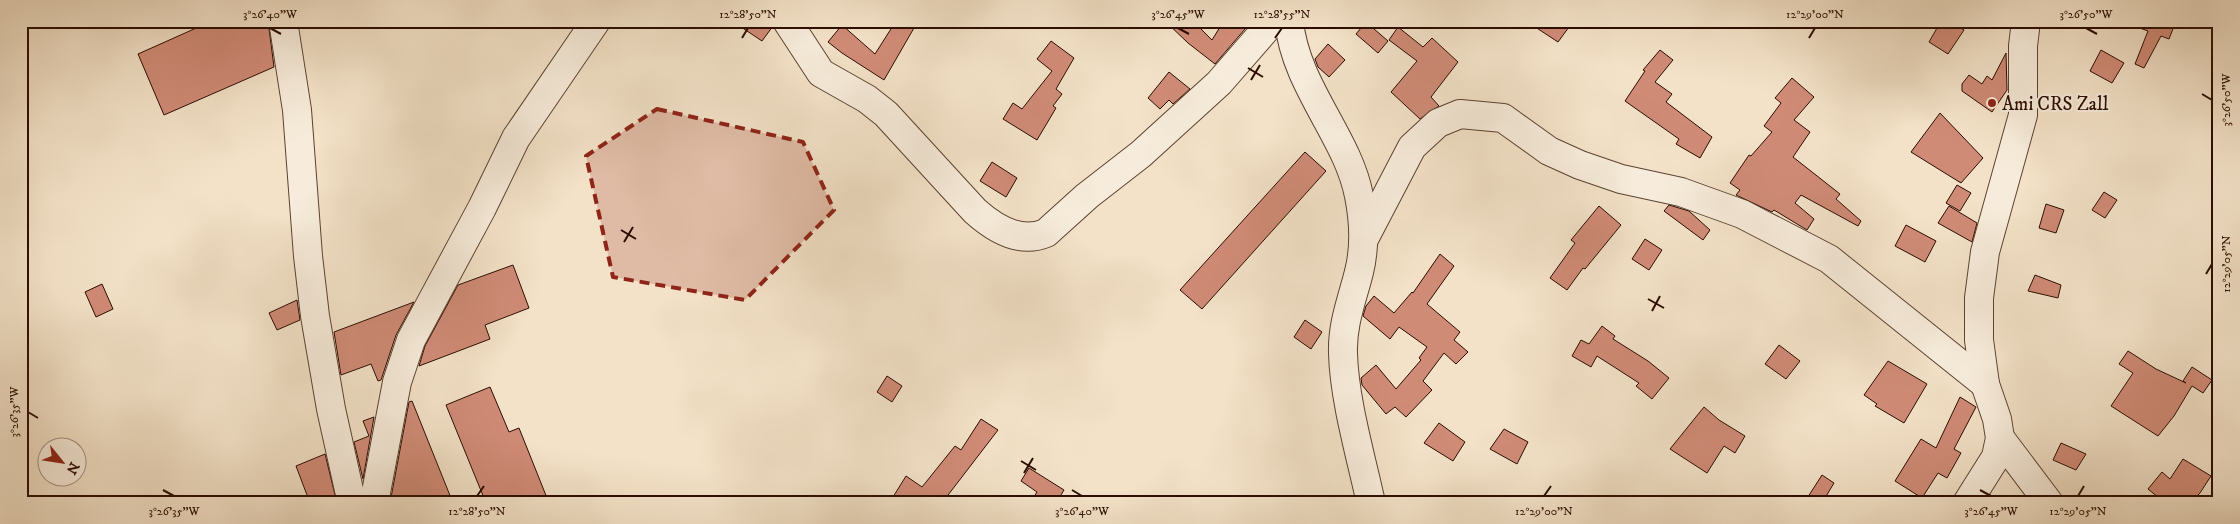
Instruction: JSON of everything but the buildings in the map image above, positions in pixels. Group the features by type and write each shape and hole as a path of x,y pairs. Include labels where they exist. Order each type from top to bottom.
{"street":[{"path":"283,21 297,110 308,256 315,316 331,409 349,490 354,503"},
{"path":"374,503 397,382 411,340 482,208 516,138 596,21"},
{"path":"787,21 808,57 821,73 867,99 886,114 975,211 989,223 1010,234 1033,238 1046,233 1195,105 1250,50 1273,21"},
{"path":"1289,21 1290,40 1312,96 1345,157 1359,195 1364,239 1360,270 1344,319 1343,354 1351,407 1370,503"},
{"path":"1967,503 1996,457 2000,438 1997,419 1984,384 1980,340 1980,298 1985,252 2023,115 2023,46 2026,21"},
{"path":"1364,239 1412,147 1438,124 1460,114 1504,118 1549,150 1580,165 1620,179 1681,192 1742,214 1829,259 1984,384"},
{"path":"2000,438 2049,503"}],"highlighted area":[{"path":"657,109 803,142 834,210 745,300 613,277 586,156"}],"place":[{"name":"Ami CRS Zall","path":"1992,103"}]}
